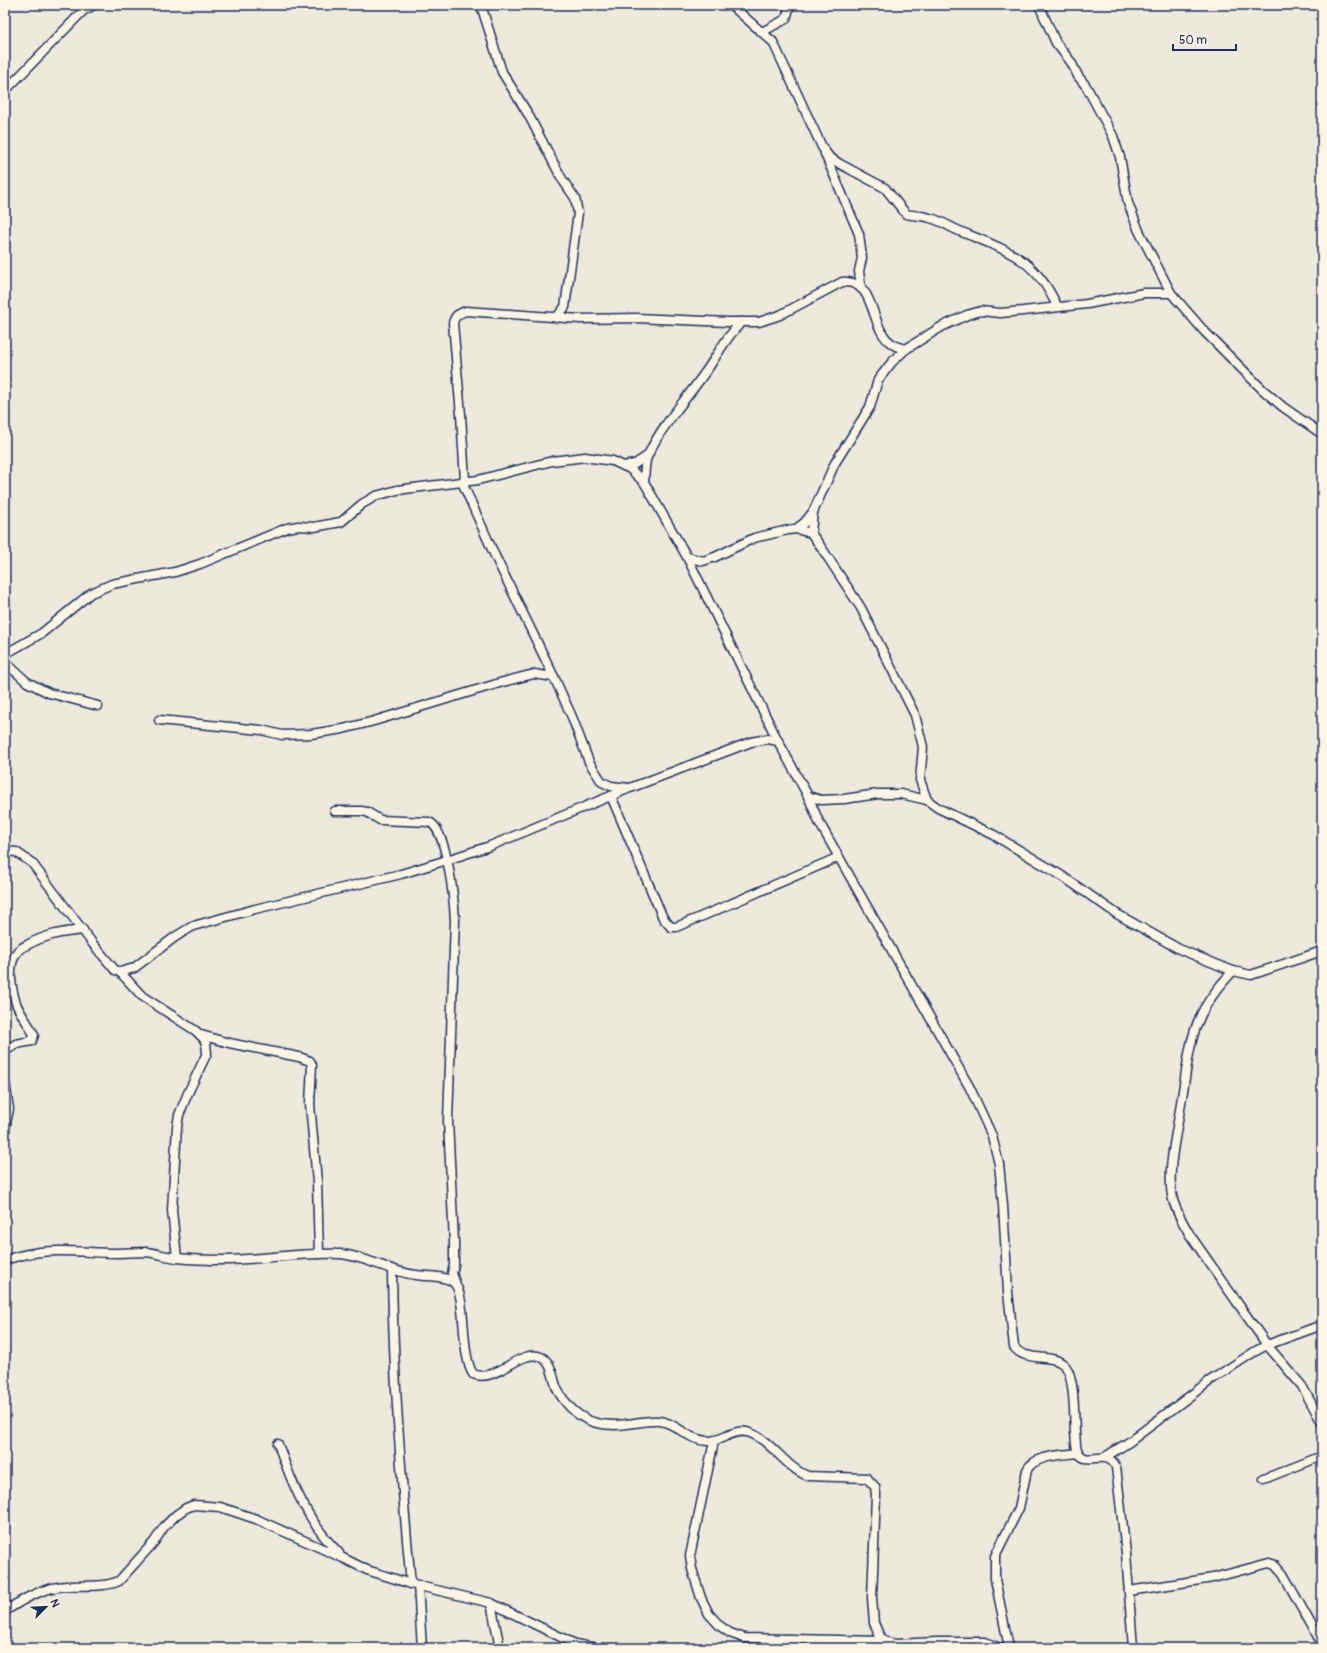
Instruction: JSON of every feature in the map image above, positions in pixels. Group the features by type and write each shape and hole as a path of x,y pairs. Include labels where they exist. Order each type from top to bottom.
{"street":[{"path":"5,91 83,11 94,5"},
{"path":"481,5 502,72 528,114 562,179 578,205 565,307 556,318"},
{"path":"731,5 776,46 790,82 825,152 859,234 862,258 859,271 861,288"},
{"path":"762,32 786,19 790,5"},
{"path":"1039,5 1056,43 1071,62 1078,76 1086,86 1113,136 1120,157 1128,203 1139,231 1171,293 1204,331 1262,389 1283,407 1322,434"},
{"path":"825,152 840,164 885,188 906,214 930,218 999,246 1015,255 1039,275 1049,289 1057,306"},
{"path":"630,788 611,786 602,782 589,762 572,717 495,556 463,481 461,415 453,323 454,317 466,311 477,311 556,318 636,318 759,322 780,315 842,282 850,281 857,284 864,290 886,338 890,343 906,349"},
{"path":"687,557 703,561 715,557 754,538 796,529 804,523 813,512 836,463 870,407 878,380 892,362 906,349 941,327 967,315 981,311 1000,313 1087,304 1144,293 1171,293"},
{"path":"624,466 636,464 647,456 683,402 705,374 733,330 742,322"},
{"path":"644,482 647,456"},
{"path":"5,654 42,633 91,593 112,584 156,576 200,564 287,528 298,526 321,526 341,522 362,504 376,496 397,490 478,480 552,461 585,457 613,461 630,469 644,482 687,557 778,741 808,796 819,822 970,1088 992,1136 999,1164 1003,1205 1008,1300 1014,1347 1024,1356 1055,1360 1065,1366 1072,1380 1078,1453 1083,1458 1089,1459 1105,1457 1135,1438 1211,1380 1243,1358 1267,1345 1322,1325"},
{"path":"810,533 813,512"},
{"path":"796,529 810,533 819,543 861,608 915,715 923,747 920,780 927,800"},
{"path":"540,674 546,660"},
{"path":"5,662 27,682 49,693 98,706"},
{"path":"159,720 261,730 282,735 311,734 374,722 503,682 540,674 554,677"},
{"path":"120,972 134,968 175,937 193,926 255,909 401,874 447,860 490,846 630,788 751,742 768,739 778,741"},
{"path":"602,782 602,800"},
{"path":"808,796 821,800 844,799 878,794 900,794 927,800 938,808 1001,839 1062,876 1117,914 1179,949 1233,971 1251,974 1322,951"},
{"path":"611,796 663,918 671,927 676,927 698,918 839,856"},
{"path":"334,812 360,811 367,812 380,820 429,822 434,824 439,833 447,860 455,920 448,1121 454,1242 454,1265 452,1274 459,1293 466,1351 469,1364 474,1374 478,1376 486,1375 530,1356 542,1357 547,1361 558,1390 564,1400 585,1419 596,1422 617,1424 660,1421 674,1426 690,1437 699,1440 714,1441 738,1431 746,1432 762,1439 799,1473 808,1476 866,1478 872,1482 875,1487 876,1494 872,1583 874,1617 877,1632 883,1641"},
{"path":"5,851 16,852 32,863 115,970 120,972 142,996 201,1036 299,1057 310,1062 312,1065 310,1111 317,1182 319,1254"},
{"path":"5,1051 16,1044 32,1041 34,1035 8,987 13,960 17,951 45,936 61,932 83,930"},
{"path":"1233,971 1211,997 1199,1019 1189,1056 1171,1179 1172,1197 1179,1215 1190,1235 1226,1289 1267,1345 1302,1386 1322,1423"},
{"path":"177,1258 172,1210 177,1127 184,1104 207,1053 206,1044 201,1036"},
{"path":"5,1082 9,1109 5,1128"},
{"path":"5,1260 33,1252 63,1250 116,1253 146,1252 177,1258 229,1260 341,1254 360,1258 414,1275 448,1279 457,1287"},
{"path":"392,1269 395,1368 406,1521 422,1648"},
{"path":"714,1441 690,1556 694,1579 700,1598 709,1614 720,1626 730,1633 744,1638 883,1641 895,1644 985,1642 996,1645 1000,1648"},
{"path":"278,1444 291,1480 308,1514 330,1545 343,1558"},
{"path":"1009,1648 995,1579 995,1556 1019,1508 1027,1470 1030,1464 1037,1460 1078,1453"},
{"path":"1264,1478 1322,1456"},
{"path":"1105,1457 1114,1462 1118,1475 1133,1648"},
{"path":"5,1611 28,1596 47,1589 66,1586 112,1584 118,1581 154,1542 164,1527 176,1515 186,1508 194,1505 220,1507 256,1519 367,1570 491,1603 575,1644 597,1648"},
{"path":"1129,1591 1213,1578 1269,1564 1275,1565 1283,1574 1322,1644"},
{"path":"491,1603 500,1648"}]}
